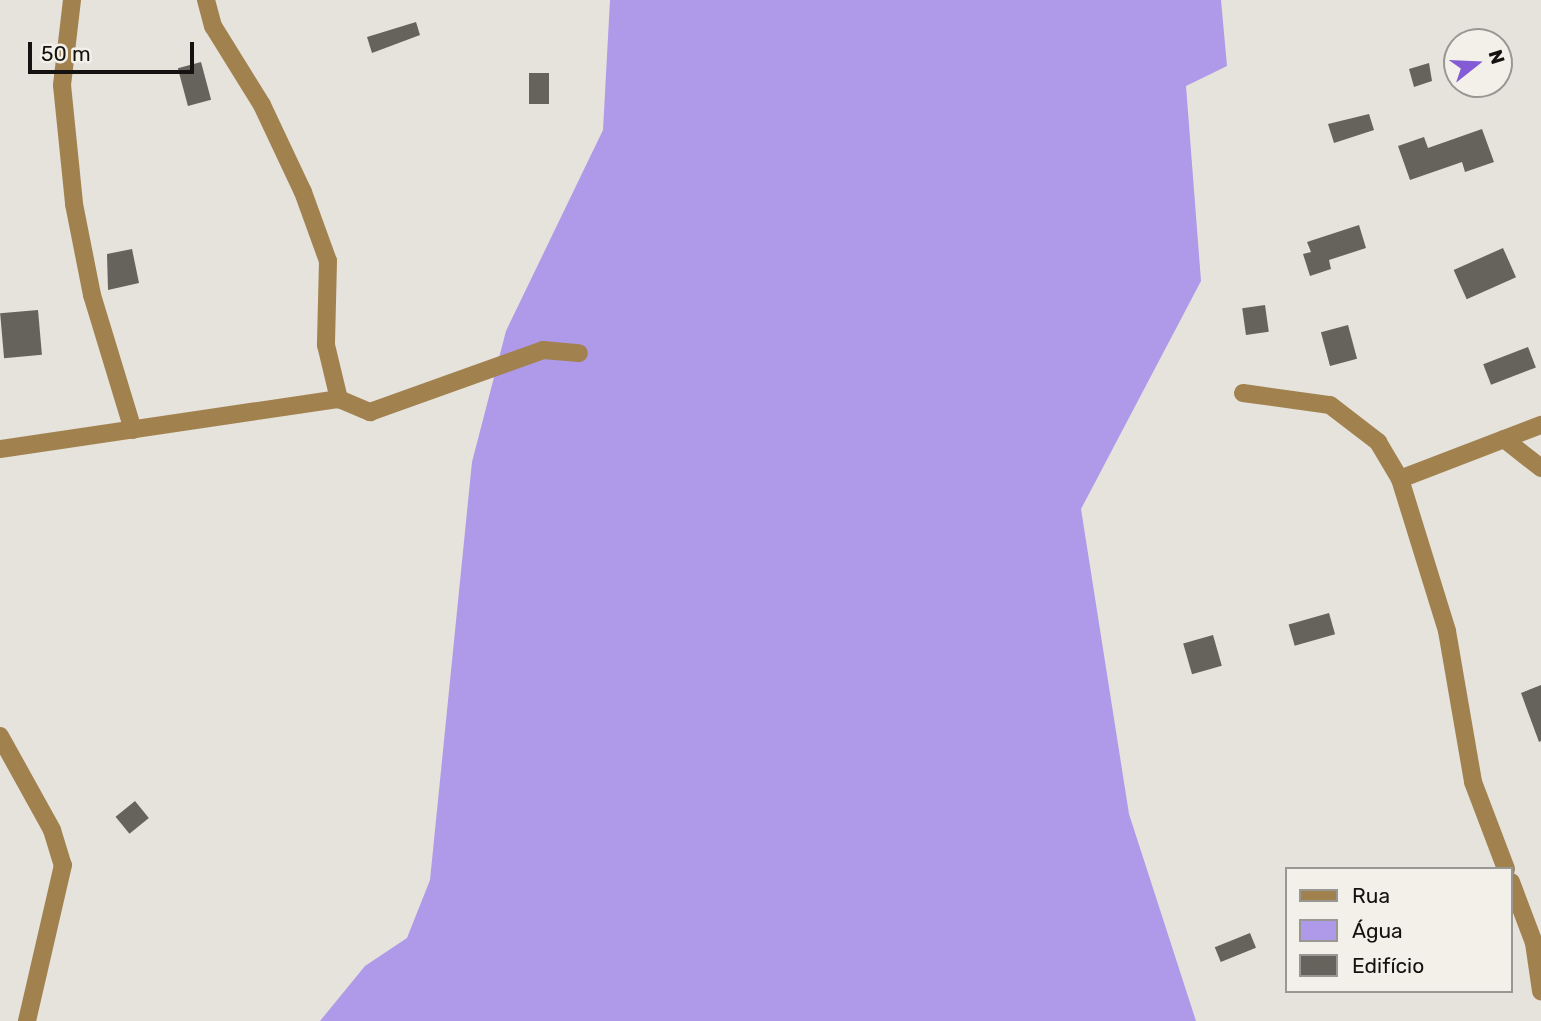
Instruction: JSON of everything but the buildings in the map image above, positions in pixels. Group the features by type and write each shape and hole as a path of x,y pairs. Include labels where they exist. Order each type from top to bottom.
{"lane":[{"path":"72,0 62,85 74,204 92,295 133,430"},
{"path":"206,0 213,26 262,105 303,192 328,261 326,345 339,399"},
{"path":"0,449 339,399 370,412 543,350 579,353"},
{"path":"1243,393 1330,405 1378,442 1400,479 1447,631 1473,782 1505,867"},
{"path":"1400,479 1541,425"},
{"path":"1504,439 1541,468"},
{"path":"0,736 52,830 63,865 27,1021"},
{"path":"1513,887 1534,943 1541,991"}],"water":[{"path":"610,0 1221,0 1227,66 1186,86 1201,281 1081,509 1129,814 1196,1021 320,1021 365,966 407,938 430,880 472,462 506,331 603,130"}]}
